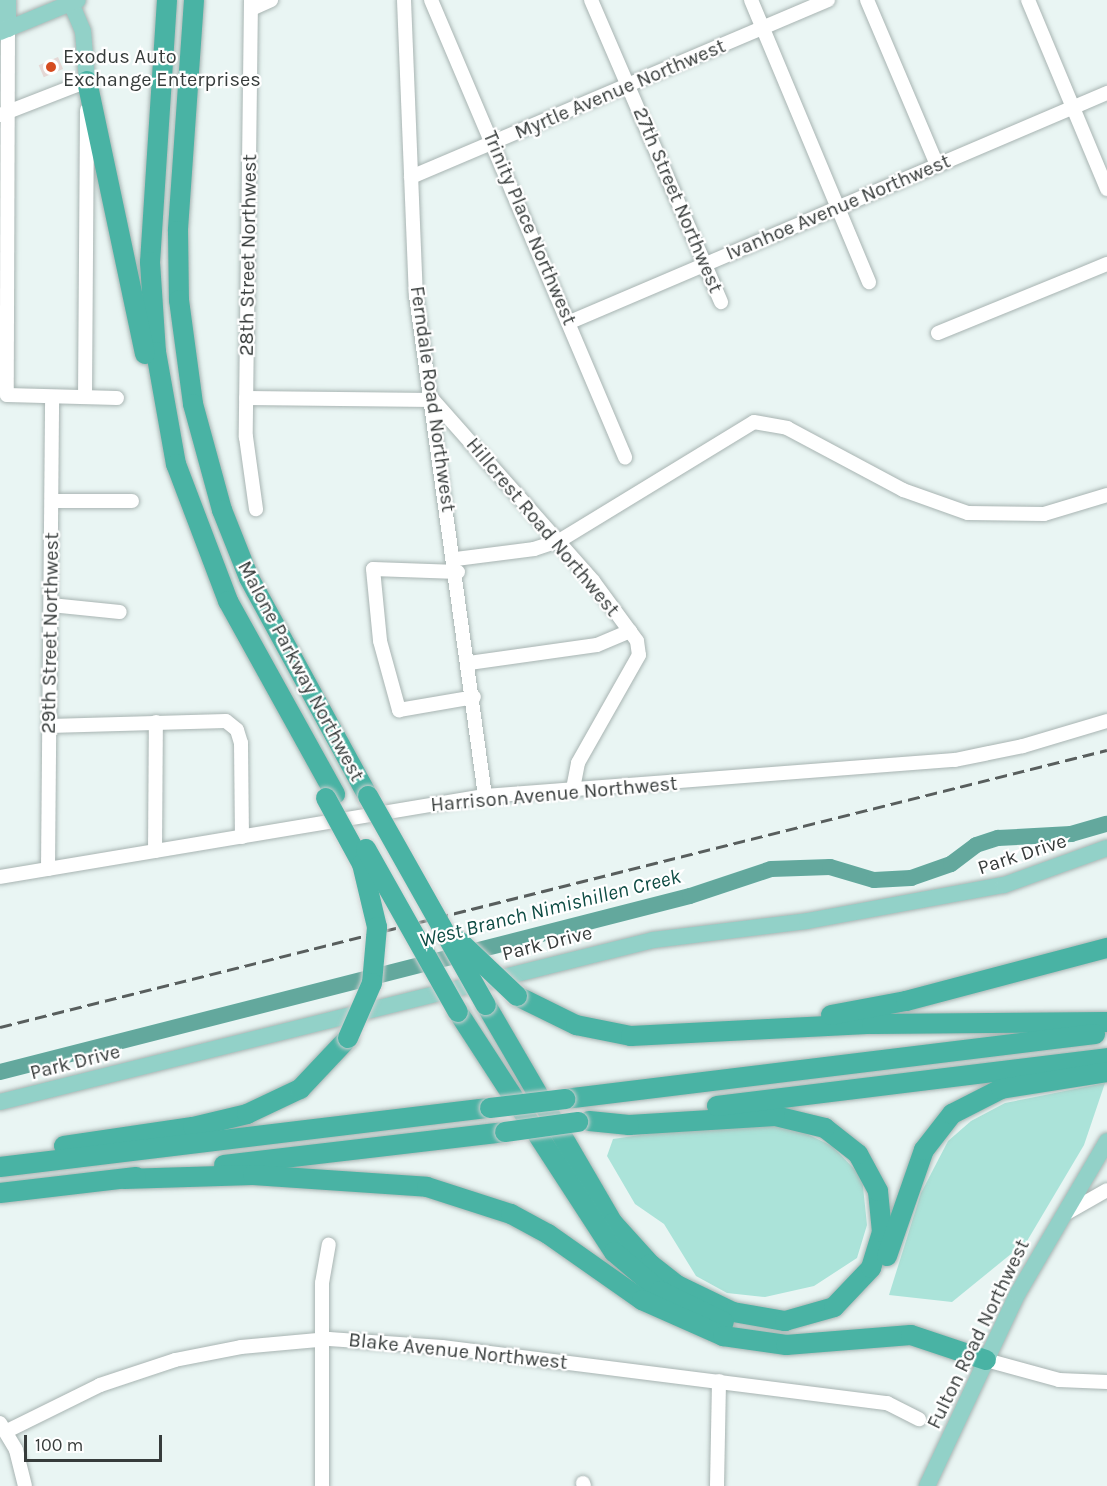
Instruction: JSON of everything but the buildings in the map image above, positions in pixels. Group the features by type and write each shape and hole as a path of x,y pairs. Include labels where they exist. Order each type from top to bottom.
{"highway":[{"name":"Malone Parkway Northwest","path":"167,0 150,262 156,352 176,464 237,620 251,664 330,796"},
{"name":"Malone Parkway Northwest","path":"195,0 178,231 179,300 193,404 219,502 249,578 410,869"},
{"path":"87,81 153,390 176,464"},
{"path":"330,796 458,1012 587,1217 626,1265 697,1313 770,1332 823,1324 868,1290 889,1253 924,1150 951,1114 1001,1089 1107,1072"},
{"path":"4,1161 194,1127 248,1114 300,1089 348,1038 372,983 377,927 362,864 330,796"},
{"path":"410,869 465,949 517,996 566,1020 620,1034 872,1024 1107,1022"},
{"path":"410,869 613,1223 642,1257 677,1286 732,1312 785,1321 834,1307 871,1268 882,1232 878,1191 858,1154 825,1128 775,1116 629,1125 584,1122"},
{"path":"740,1030 906,1001 1107,948"},
{"path":"4,1161 490,1108 1107,1033"},
{"path":"485,1056 587,1235 614,1268 667,1312"},
{"path":"4,1193 1107,1058"},
{"path":"124,1179 253,1175 404,1184 454,1194 496,1207 548,1234 642,1300 723,1335 767,1345 911,1335 986,1360"}],"main road":[{"path":"4,31 8,0"},
{"path":"4,31 75,1 83,28 87,81"},
{"name":"Park Drive","path":"0,1102 653,940 807,921 1004,885 1107,848"},
{"name":"Fulton Road Northwest","path":"927,1486 986,1360 1107,1141"}],"street":[{"path":"251,4 271,0"},
{"name":"Ferndale Road Northwest","path":"404,0 416,296 434,399 485,796"},
{"name":"Trinity Place Northwest","path":"431,0 494,143 626,458"},
{"name":"27th Street Northwest","path":"591,0 721,302"},
{"path":"751,0 869,282"},
{"name":"Myrtle Avenue Northwest","path":"411,177 828,0"},
{"path":"867,0 937,165"},
{"path":"1028,0 1107,189"},
{"name":"28th Street Northwest","path":"251,4 246,398 256,509"},
{"path":"4,31 3,239 7,395 117,398"},
{"path":"3,114 87,81 86,397"},
{"name":"Ivanhoe Avenue Northwest","path":"570,322 1107,93"},
{"path":"938,333 1107,264"},
{"name":"29th Street Northwest","path":"48,869 52,397"},
{"path":"246,398 434,399"},
{"name":"Hillcrest Road Northwest","path":"434,399 559,541 630,631 639,654 578,763 573,789"},
{"path":"474,697 399,710 380,641 373,569 457,566 534,549 559,541 754,422 787,428 903,490 968,513 1044,514 1107,495"},
{"path":"52,501 132,501"},
{"path":"51,605 120,612"},
{"path":"469,663 597,645 630,631"},
{"path":"49,726 219,720 237,730 242,759 242,837"},
{"name":"Harrison Avenue Northwest","path":"0,877 485,796 955,760 1023,746 1107,721"},
{"path":"155,851 156,722"},
{"path":"1065,1214 1107,1190"},
{"path":"322,1486 323,1263 329,1245"},
{"name":"Blake Avenue Northwest","path":"3,1427 100,1385 175,1360 322,1339 442,1347 887,1403 919,1419"},
{"path":"986,1360 1059,1380 1107,1382"},
{"path":"717,1486 719,1381"},
{"path":"3,1427 25,1486"}],"green space":[{"path":"1105,1083 1084,1145 1027,1241 952,1302 889,1295 921,1193 948,1141 971,1121 1005,1103"},
{"path":"786,1124 832,1146 862,1177 867,1225 857,1258 814,1286 765,1297 727,1293 696,1276 664,1224 635,1204 607,1156 613,1139 661,1132"}],"waterway":[{"name":"West Branch Nimishillen Creek","path":"0,1072 690,896 771,869 830,867 874,880 911,878 951,864 976,845 998,838 1071,834 1107,824"}],"railway":[{"path":"0,1027 1107,750"}],"place":[{"name":"Exodus Auto Exchange Enterprises","path":"51,67"}]}
